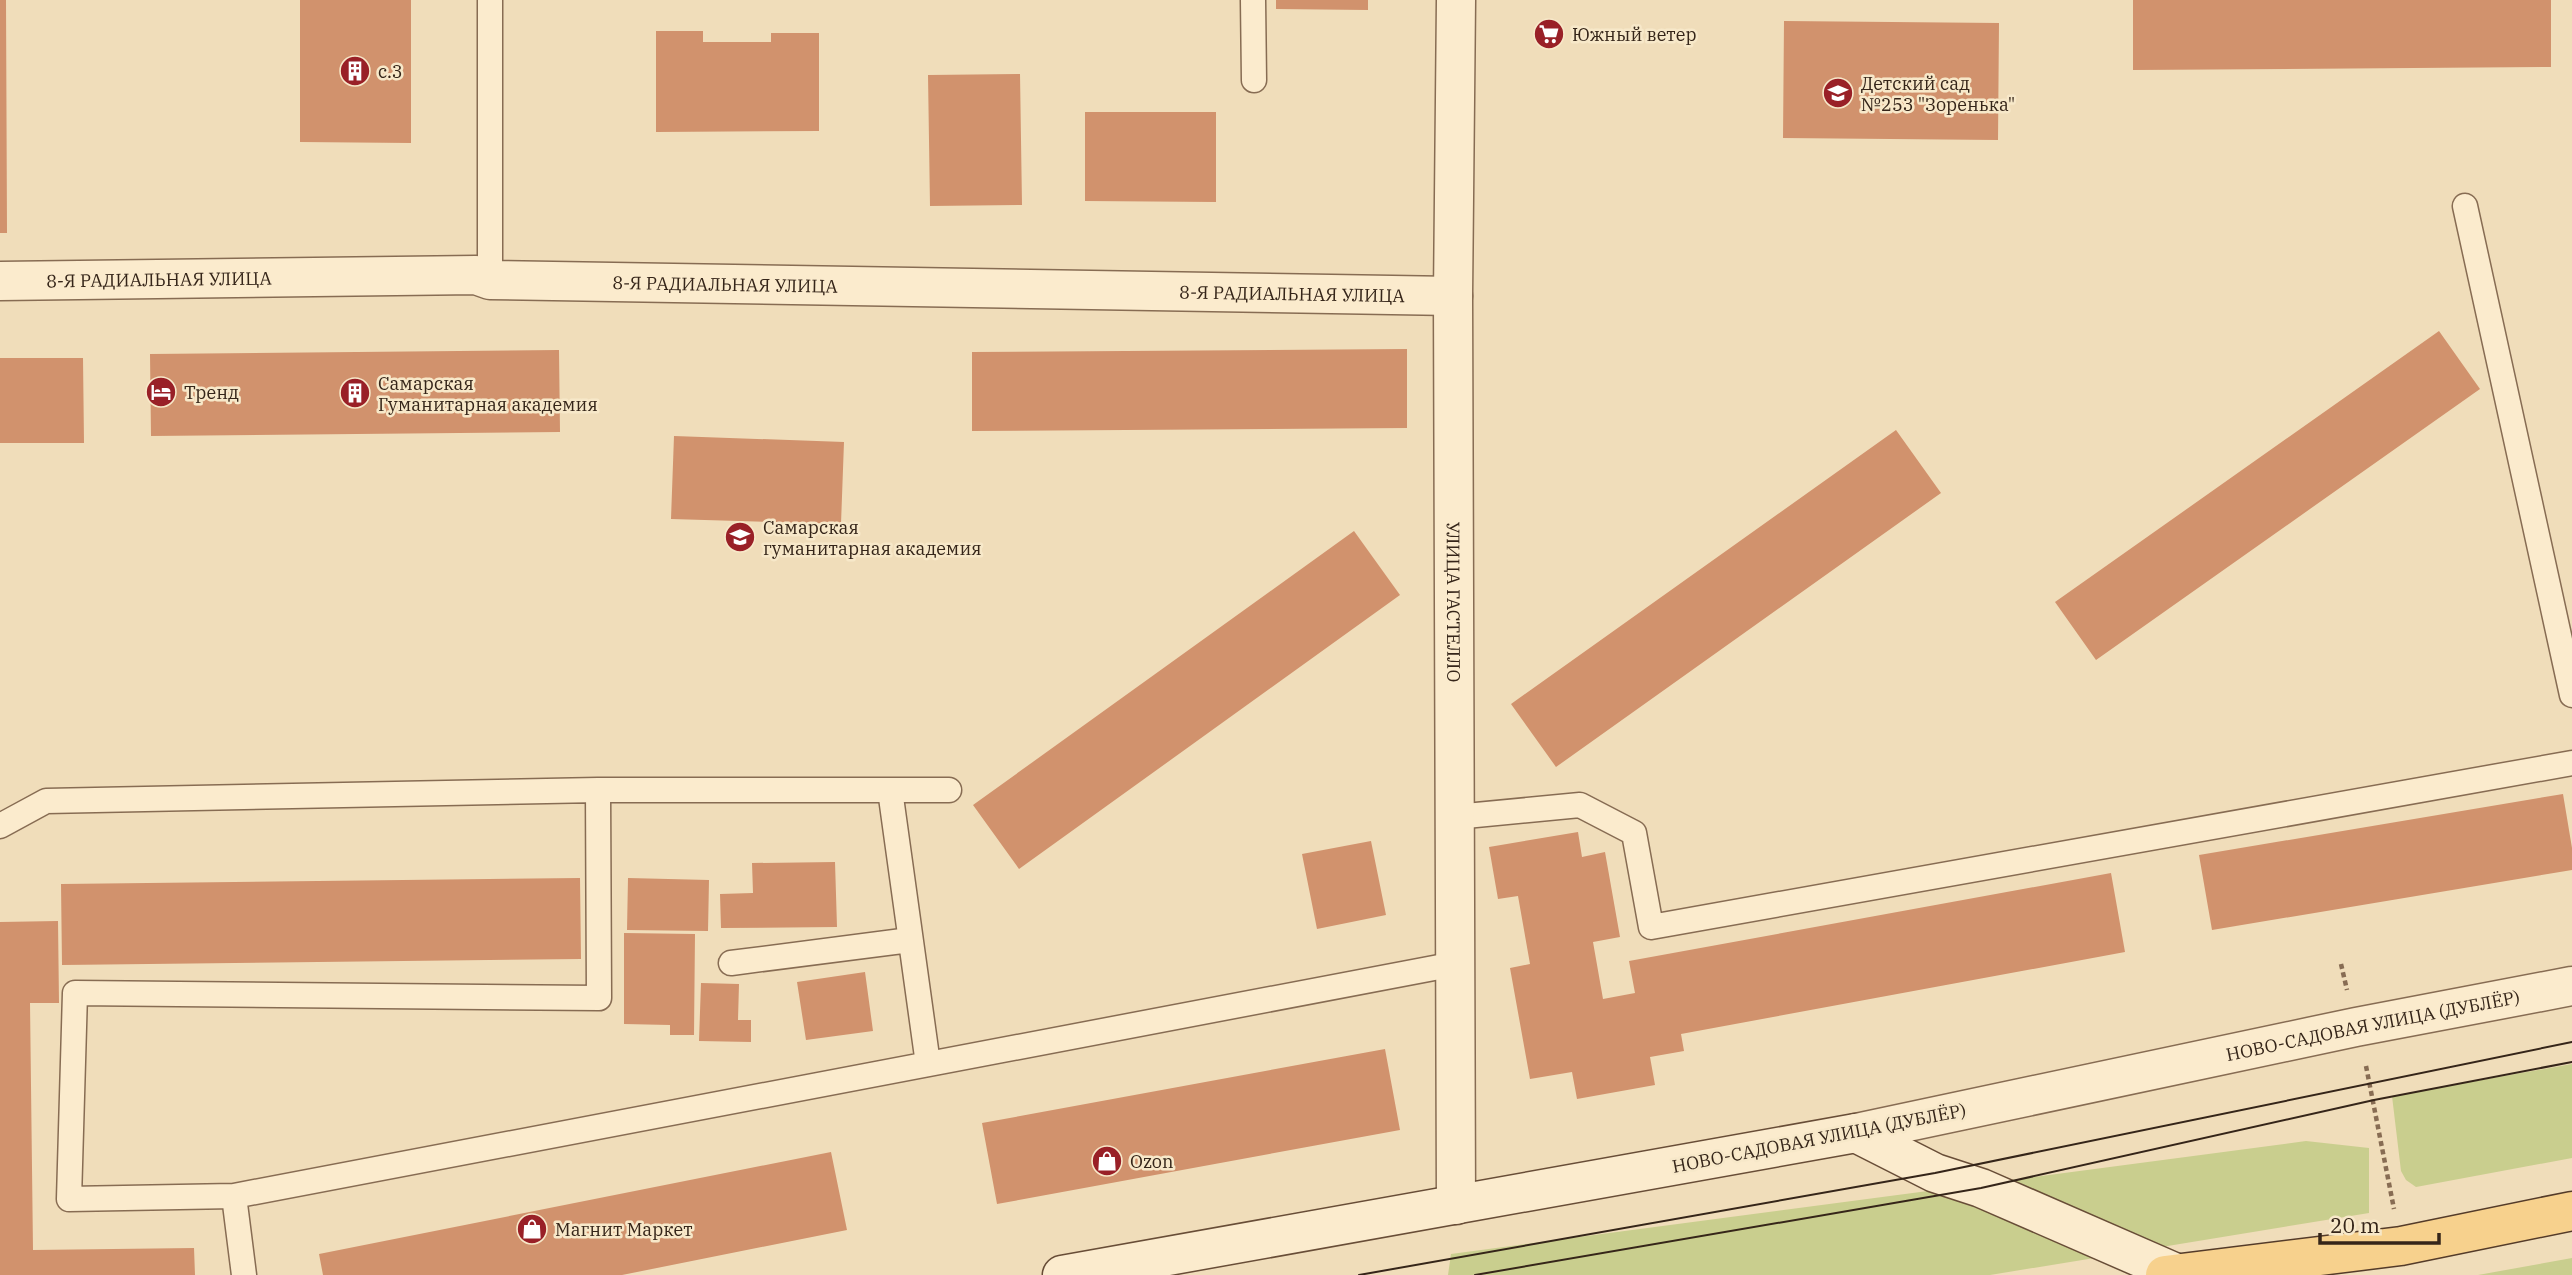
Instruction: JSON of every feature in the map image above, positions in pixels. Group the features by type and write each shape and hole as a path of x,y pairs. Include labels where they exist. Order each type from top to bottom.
{"main road":[{"path":"2170,1274 2401,1246 2572,1210"}],"street":[{"name":"УЛИЦА ГАСТЕЛЛО","path":"1456,0 1453,296 1456,1205"},
{"name":"8-Я РАДИАЛЬНАЯ УЛИЦА","path":"0,281 476,275 490,280 1453,296"},
{"name":"НОВО-САДОВАЯ УЛИЦА (ДУБЛЁР)","path":"1062,1275 1856,1133 2356,1027 2572,986"},
{"path":"1856,1133 1935,1174 1981,1188 2170,1274"}],"lane":[{"path":"490,0 490,280"},
{"path":"1253,0 1254,80"},
{"path":"2465,206 2572,695"},
{"path":"1455,817 1580,805 1634,833 1651,927 2572,762"},
{"path":"598,790 599,998 75,993 69,1199 234,1196 1455,964"},
{"path":"0,826 46,801 598,790 949,790"},
{"path":"890,790 928,1064"},
{"path":"731,963 911,940"},
{"path":"234,1196 244,1275"}],"path":[{"path":"2356,1027 2374,1100 2401,1246"}],"green space":[{"path":"2572,1064 2572,1158 2416,1187 2406,1180 2401,1171 2392,1096"},
{"path":"2306,1141 2369,1148 2369,1213 1990,1275 1448,1275 1451,1254"},
{"path":"2572,1258 2572,1275 2478,1275"}],"building":[{"path":"0,0 6,0 7,233 0,233"},
{"name":"с.3","path":"300,0 411,0 411,143 300,142"},
{"path":"1276,0 1368,0 1368,10 1276,9"},
{"path":"2133,0 2551,0 2551,67 2133,70"},
{"path":"1784,21 1999,23 1998,140 1783,138"},
{"path":"656,31 703,31 703,42 771,42 771,33 819,33 819,131 656,132"},
{"path":"1020,74 1022,205 930,206 928,75"},
{"path":"1085,112 1216,112 1216,202 1085,201"},
{"path":"2439,331 2480,389 2096,660 2055,602"},
{"path":"1407,349 1407,428 972,431 972,352"},
{"name":"Самарская Гуманитарная академия","path":"559,350 560,432 151,436 150,354"},
{"path":"0,358 83,358 84,443 0,443"},
{"path":"1896,430 1941,493 1556,767 1511,704"},
{"path":"674,436 844,442 841,524 671,519"},
{"path":"1354,531 1400,595 1019,869 973,805"},
{"path":"2563,794 2572,848 2572,870 2212,930 2199,855"},
{"path":"1578,832 1582,857 1605,852 1620,937 1593,942 1603,999 1635,993 1629,961 2111,873 2125,952 1681,1034 1684,1051 1650,1057 1655,1085 1577,1099 1572,1072 1530,1079 1510,968 1530,964 1518,896 1498,899 1489,847"},
{"path":"1371,841 1386,915 1317,929 1302,854"},
{"path":"835,862 837,927 721,928 720,894 753,893 752,863"},
{"path":"580,878 581,959 62,965 61,884"},
{"path":"628,878 709,880 708,931 627,930"},
{"path":"58,921 59,1003 30,1003 33,1250 194,1248 195,1275 0,1275 0,922"},
{"path":"624,933 695,934 694,1035 670,1035 670,1025 624,1024"},
{"path":"865,972 873,1031 806,1040 797,982"},
{"path":"701,983 739,984 738,1020 751,1020 751,1042 699,1041"},
{"path":"1385,1049 1400,1130 997,1204 982,1123"},
{"path":"831,1152 847,1230 622,1275 323,1275 319,1254"}],"tram line":[{"path":"1359,1275 1935,1173 2572,1042"},
{"path":"1475,1275 1981,1188 2374,1100 2572,1062"}],"place":[{"name":"Южный ветер","path":"1549,34"},
{"name":"с.3","path":"355,71"},
{"name":"Детский сад №253 \"Зоренька\"","path":"1838,93"},
{"name":"Тренд","path":"161,392"},
{"name":"Самарская Гуманитарная академия","path":"355,393"},
{"name":"Самарская гуманитарная академия","path":"740,537"},
{"name":"Ozon","path":"1107,1161"},
{"name":"Магнит Маркет","path":"532,1229"}]}
